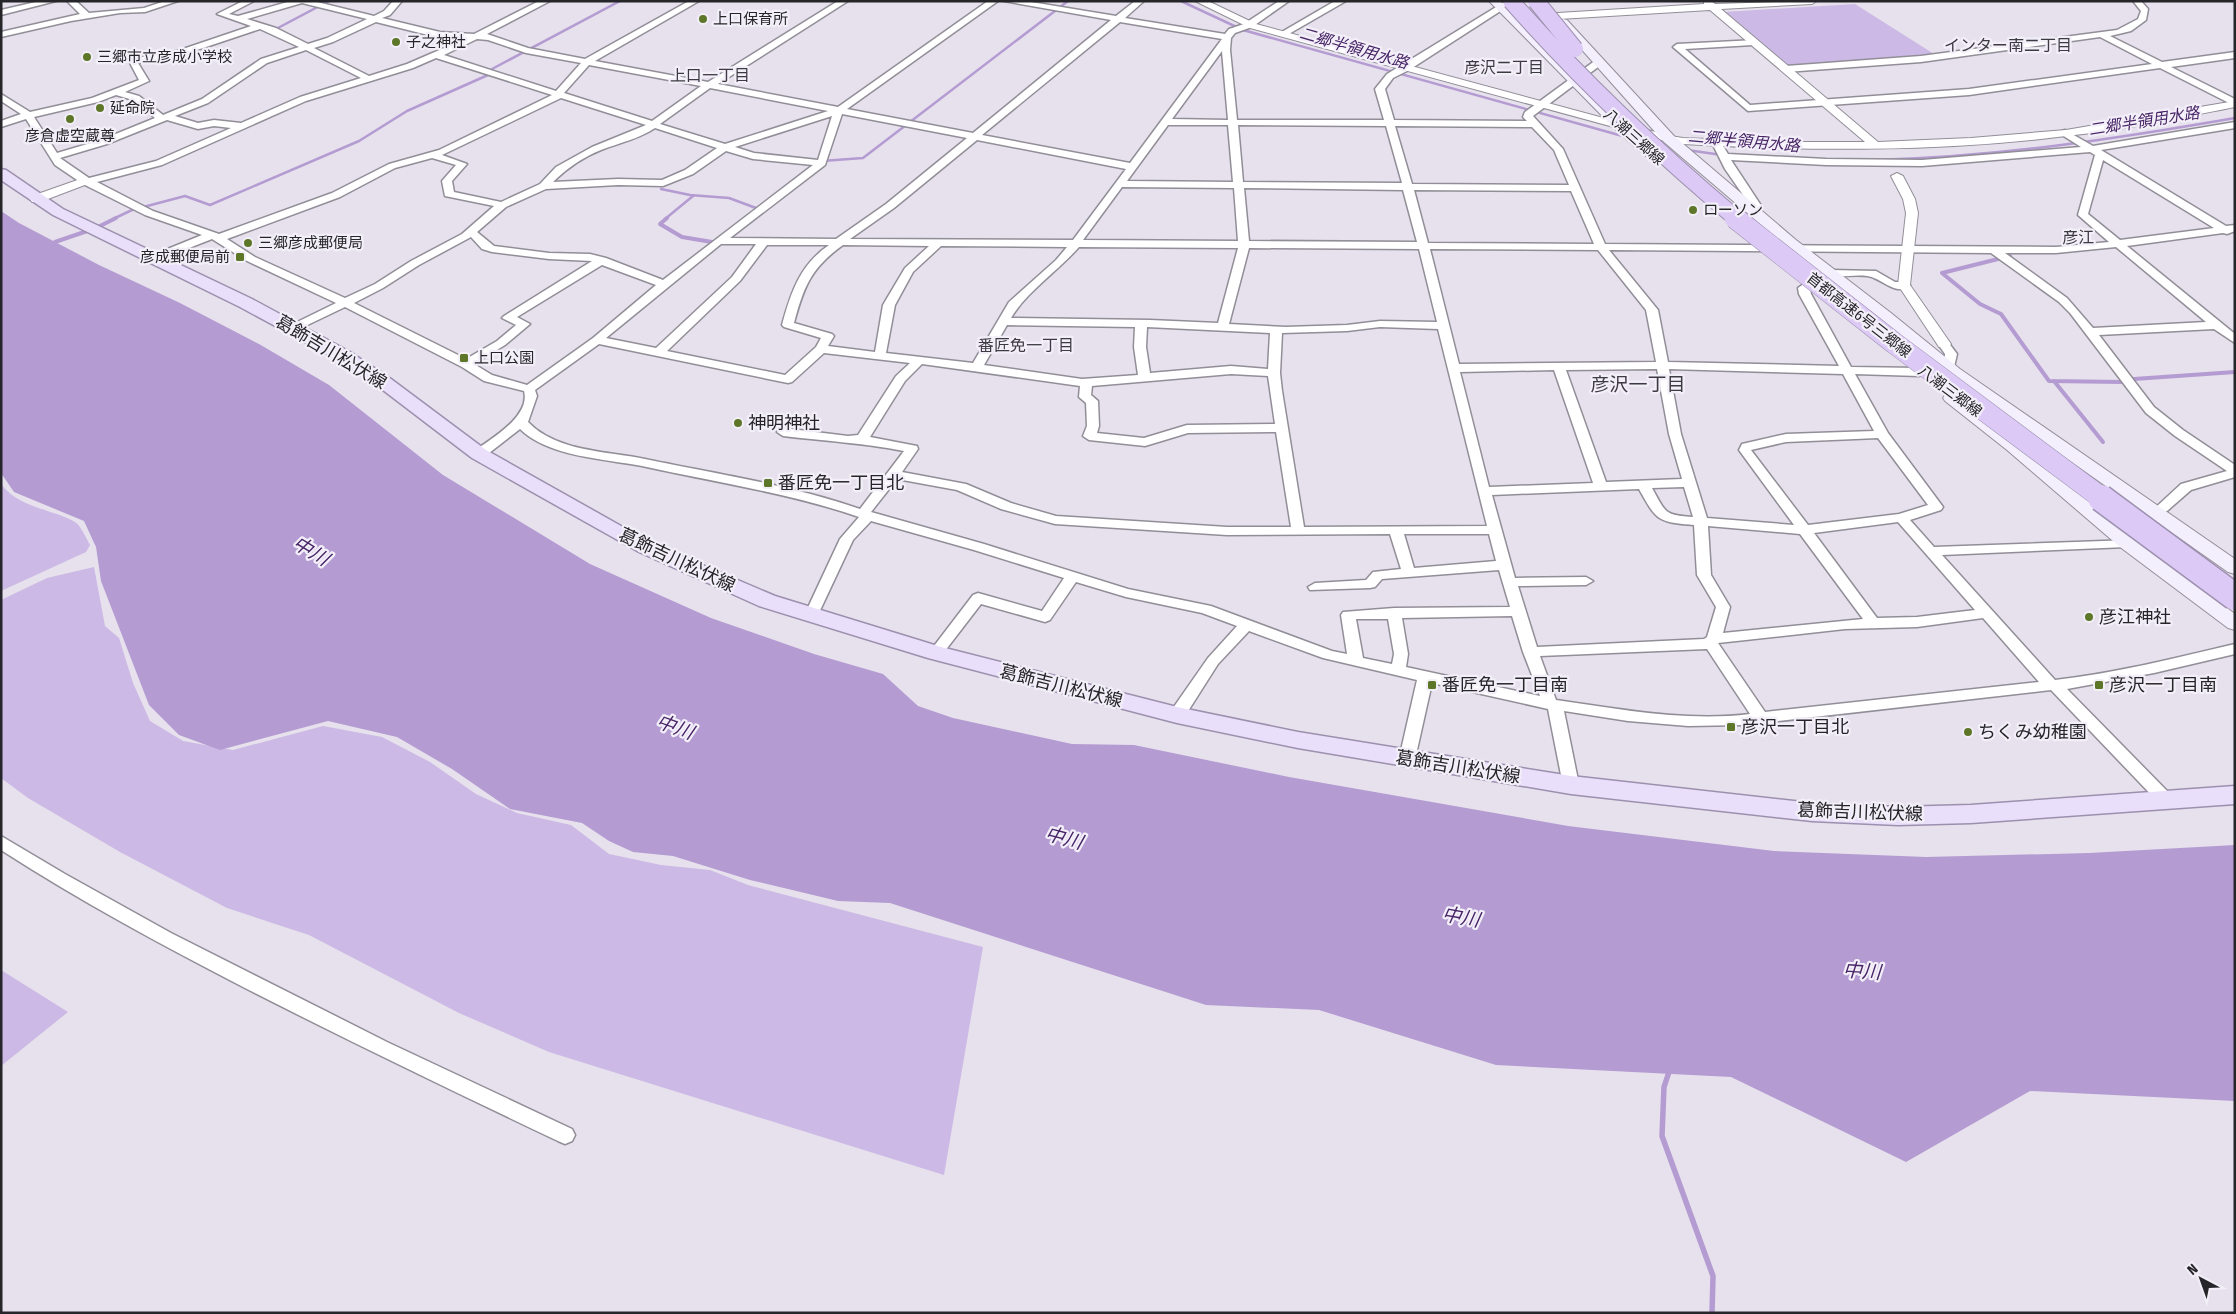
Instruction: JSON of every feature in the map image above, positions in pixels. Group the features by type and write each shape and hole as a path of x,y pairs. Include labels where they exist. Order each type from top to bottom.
{"highway":[{"name":"首都高速6号三郷線","path":"1522,1 1625,119 1796,256 2029,432 2235,581"},
{"path":"1536,1 1612,88 1625,119"},
{"name":"首都高速6号三郷線","path":"1504,3 1535,30 1644,138 1709,196 1813,280 2235,598"}],"main road":[{"name":"八潮三郷線","path":"1545,1 1669,140 1749,208 1833,275 1938,348 1954,372 2232,563"},
{"name":"八潮三郷線","path":"1504,3 1575,81 1625,119 1642,145 1763,248 2022,447 2124,530 2235,611"},
{"name":"葛飾吉川松伏線","path":"1,173 36,199 88,228 293,328 344,356 385,383 479,454 646,548 705,575 811,616 936,653 1177,715 1298,740 1571,785 1812,812 1898,816 1971,814 2235,795"},
{"path":"1938,348 1950,364 2070,449 2162,508 2232,563"},
{"path":"1894,349 1919,372 2013,446 2127,543 2235,624"}],"street":[{"path":"1,13 52,1"},
{"path":"71,1 87,16"},
{"path":"1,35 87,16 120,11 145,10 174,1"},
{"path":"250,1 221,14 273,30 369,79"},
{"path":"238,19 302,1 440,35 489,37 526,50 1133,167"},
{"path":"53,158 104,142 205,101 264,61 330,40 387,13 398,1"},
{"path":"36,199 86,181 159,163 259,117 308,97 437,56 546,1"},
{"path":"152,259 336,195 392,166 442,152 559,95 587,62 695,1"},
{"path":"293,328 379,286 471,231 502,206 544,186 560,169 595,149 644,131 710,85 844,1"},
{"path":"544,186 618,182 663,183 689,172 725,147 839,110 994,1"},
{"path":"1008,1 1229,35"},
{"path":"597,340 788,379 821,349 828,336 788,325 798,285 818,257 890,206 1140,1"},
{"path":"1200,1 1249,25 1540,105 1625,119 1669,140 1719,150 1826,162 1922,163 2096,152 2235,124"},
{"path":"978,367 1013,304 1055,267 1076,243 1229,35 1249,25 1285,1"},
{"path":"1284,34 1342,1"},
{"path":"1556,62 1569,50 1545,20 1558,16 1709,4 1812,1"},
{"path":"1786,69 1921,59 2102,35 2128,29 2142,20 2144,11 2137,1"},
{"path":"1504,3 1406,68 1392,75 1380,89 1423,246 1504,565 1530,652 1552,705 1571,785"},
{"path":"1709,4 1875,145 1891,163 1911,206 1904,285 1938,348"},
{"path":"1,124 28,115 89,102 144,82 133,61 186,51 260,26"},
{"path":"1223,326 1244,245 1226,50 1229,35"},
{"path":"2102,35 2235,103"},
{"path":"1753,42 1677,47 1748,108 1969,92 2235,55"},
{"path":"437,56 753,156 822,164"},
{"path":"1531,119 1540,105 1575,81 1598,62"},
{"path":"116,92 136,98 165,118 198,126 214,123 243,126"},
{"path":"1,97 28,115 53,158 63,167 86,181 150,212 216,236 251,259 346,303 466,364 488,378 529,389"},
{"path":"1719,150 1962,142 2069,136 2235,103"},
{"path":"529,389 597,340 718,241 822,164 839,110"},
{"path":"1164,122 1389,123 1531,119 1558,149 1601,247 1652,310 1675,434 1701,522 1704,575 1723,607 1713,642 1761,718"},
{"path":"2069,136 2230,229 2235,236"},
{"path":"1719,150 1757,207 1749,208 1736,204 1721,206 1720,212"},
{"path":"2096,152 2084,215 2217,325 2232,335"},
{"path":"432,155 462,164 447,181 449,194 502,206"},
{"path":"1120,184 1575,188"},
{"path":"718,241 2056,250 2230,229"},
{"path":"471,231 486,247 492,249 549,256 590,257 664,284"},
{"path":"658,353 736,279 764,241"},
{"path":"880,356 889,305 909,270 938,242"},
{"path":"1994,249 2063,300 2091,332 2150,410 2235,472"},
{"path":"466,364 501,343 524,324 508,318 602,260"},
{"path":"1643,484 1659,514 1669,519 1701,522 1804,530 1901,518 1936,507 1882,434 1805,294 1804,288 1809,285 1834,280 1833,275 1876,274 1892,285 1904,285"},
{"path":"1002,321 1141,323 1276,329 1347,328 1380,324 1443,326"},
{"path":"1141,323 1140,347 1144,377"},
{"path":"2091,332 2217,325"},
{"path":"1276,329 1274,373 1298,530"},
{"path":"821,349 978,367 1086,383 1231,370 1274,373"},
{"path":"862,439 900,379 920,360"},
{"path":"1454,368 1663,365 1919,372"},
{"path":"1559,366 1601,486"},
{"path":"1086,383 1085,397 1092,401 1093,426 1089,436 1145,442 1187,430 1281,428"},
{"path":"479,454 517,426 531,396 529,389"},
{"path":"520,420 531,433 583,454 630,460 825,500 1126,593 1206,609 1304,647 1356,661 1552,705 1663,720 1716,721 1761,718 2053,685 2124,674 2235,649"},
{"path":"783,432 848,440 862,439 912,448 847,539 811,616"},
{"path":"1874,624 1745,450 1747,447 1786,438 1882,434"},
{"path":"2162,508 2186,487 2235,472"},
{"path":"893,474 961,487 1006,506 1055,520 1204,530 1495,530"},
{"path":"1484,491 1690,483"},
{"path":"1901,518 1986,614 2167,801"},
{"path":"1396,531 1409,573"},
{"path":"1931,551 2127,543"},
{"path":"1315,587 1370,584 1378,575 1504,565"},
{"path":"936,653 978,598 1045,616 1073,576"},
{"path":"1510,582 1586,581"},
{"path":"1356,661 1348,614 1518,610"},
{"path":"1394,613 1401,654 1398,671"},
{"path":"1530,652 1713,642 1845,624 1916,622 1986,614"},
{"path":"1177,715 1213,661 1246,624"},
{"path":"1407,759 1425,678"},
{"path":"1,842 59,879 165,938 380,1048 565,1135"}],"shaded area":[{"path":"1855,4 1934,54 1787,66 1723,12"},
{"path":"1,484 8,492 26,503 75,522 90,545 86,552 1,591"},
{"path":"94,567 105,626 119,638 133,683 150,721 183,741 233,750 323,726 382,737 430,762 476,794 517,813 571,825 609,854 661,865 710,870 748,885 983,947 944,1175 549,1052 459,1013 309,935 227,908 120,852 28,798 1,778 1,600 47,578"},
{"path":"1,970 68,1012 1,1066"}],"water":[{"name":"中川","path":"1,211 19,223 99,265 180,303 259,344 329,385 443,475 590,564 711,618 814,654 883,674 918,706 953,718 1072,744 1134,745 1289,777 1568,826 1774,851 1926,857 2089,853 2235,845 2235,1101 2030,1091 1906,1162 1731,1077 1496,1065 1319,1010 1206,1005 890,903 838,901 750,880 673,856 633,852 609,841 582,823 510,809 452,769 397,737 328,721 220,750 179,735 149,705 101,581 96,547 84,521 14,492 1,473"}],"waterway":[{"path":"276,29 329,1"},
{"path":"113,219 132,210 185,196 210,205 359,141 407,111 488,75 492,69 620,1"},
{"path":"822,161 863,158 1068,1"},
{"name":"二郷半領用水路","path":"1181,1 1243,30 1626,137"},
{"name":"二郷半領用水路","path":"1874,160 1965,155 2055,146 2235,118"},
{"name":"二郷半領用水路","path":"1687,150 1722,155"},
{"path":"661,189 690,195 729,198 756,208"},
{"path":"665,219 693,196"},
{"path":"55,242 96,228 116,218"},
{"path":"667,218 660,224 682,237 712,242"},
{"path":"2006,251 2004,252 2010,256 1942,273 1980,304 2001,314 2049,381 2054,381"},
{"path":"2054,381 2122,382 2134,379 2235,372"},
{"path":"2054,381 2103,442"},
{"path":"1670,1069 1664,1087 1662,1136 1713,1276 1712,1313"}],"place":[{"name":"上口保育所","path":"703,19"},
{"name":"子之神社","path":"396,42"},
{"name":"三郷市立彦成小学校","path":"87,57"},
{"name":"延命院","path":"100,108"},
{"name":"彦倉虚空蔵尊","path":"70,119"},
{"name":"ローソン","path":"1693,210"},
{"name":"三郷彦成郵便局","path":"248,243"},
{"name":"彦成郵便局前","path":"240,257"},
{"name":"上口公園","path":"464,358"},
{"name":"神明神社","path":"738,423"},
{"name":"番匠免一丁目北","path":"768,483"},
{"name":"彦江神社","path":"2089,617"},
{"name":"番匠免一丁目南","path":"1432,685"},
{"name":"彦沢一丁目南","path":"2099,685"},
{"name":"彦沢一丁目北","path":"1731,727"},
{"name":"ちくみ幼稚園","path":"1968,732"}],"district":[{"name":"インター南二丁目","path":"2008,45"},
{"name":"彦沢二丁目","path":"1504,67"},
{"name":"上口一丁目","path":"710,75"},
{"name":"彦江","path":"2078,237"},
{"name":"番匠免一丁目","path":"1026,345"},
{"name":"彦沢一丁目","path":"1638,384"}]}
